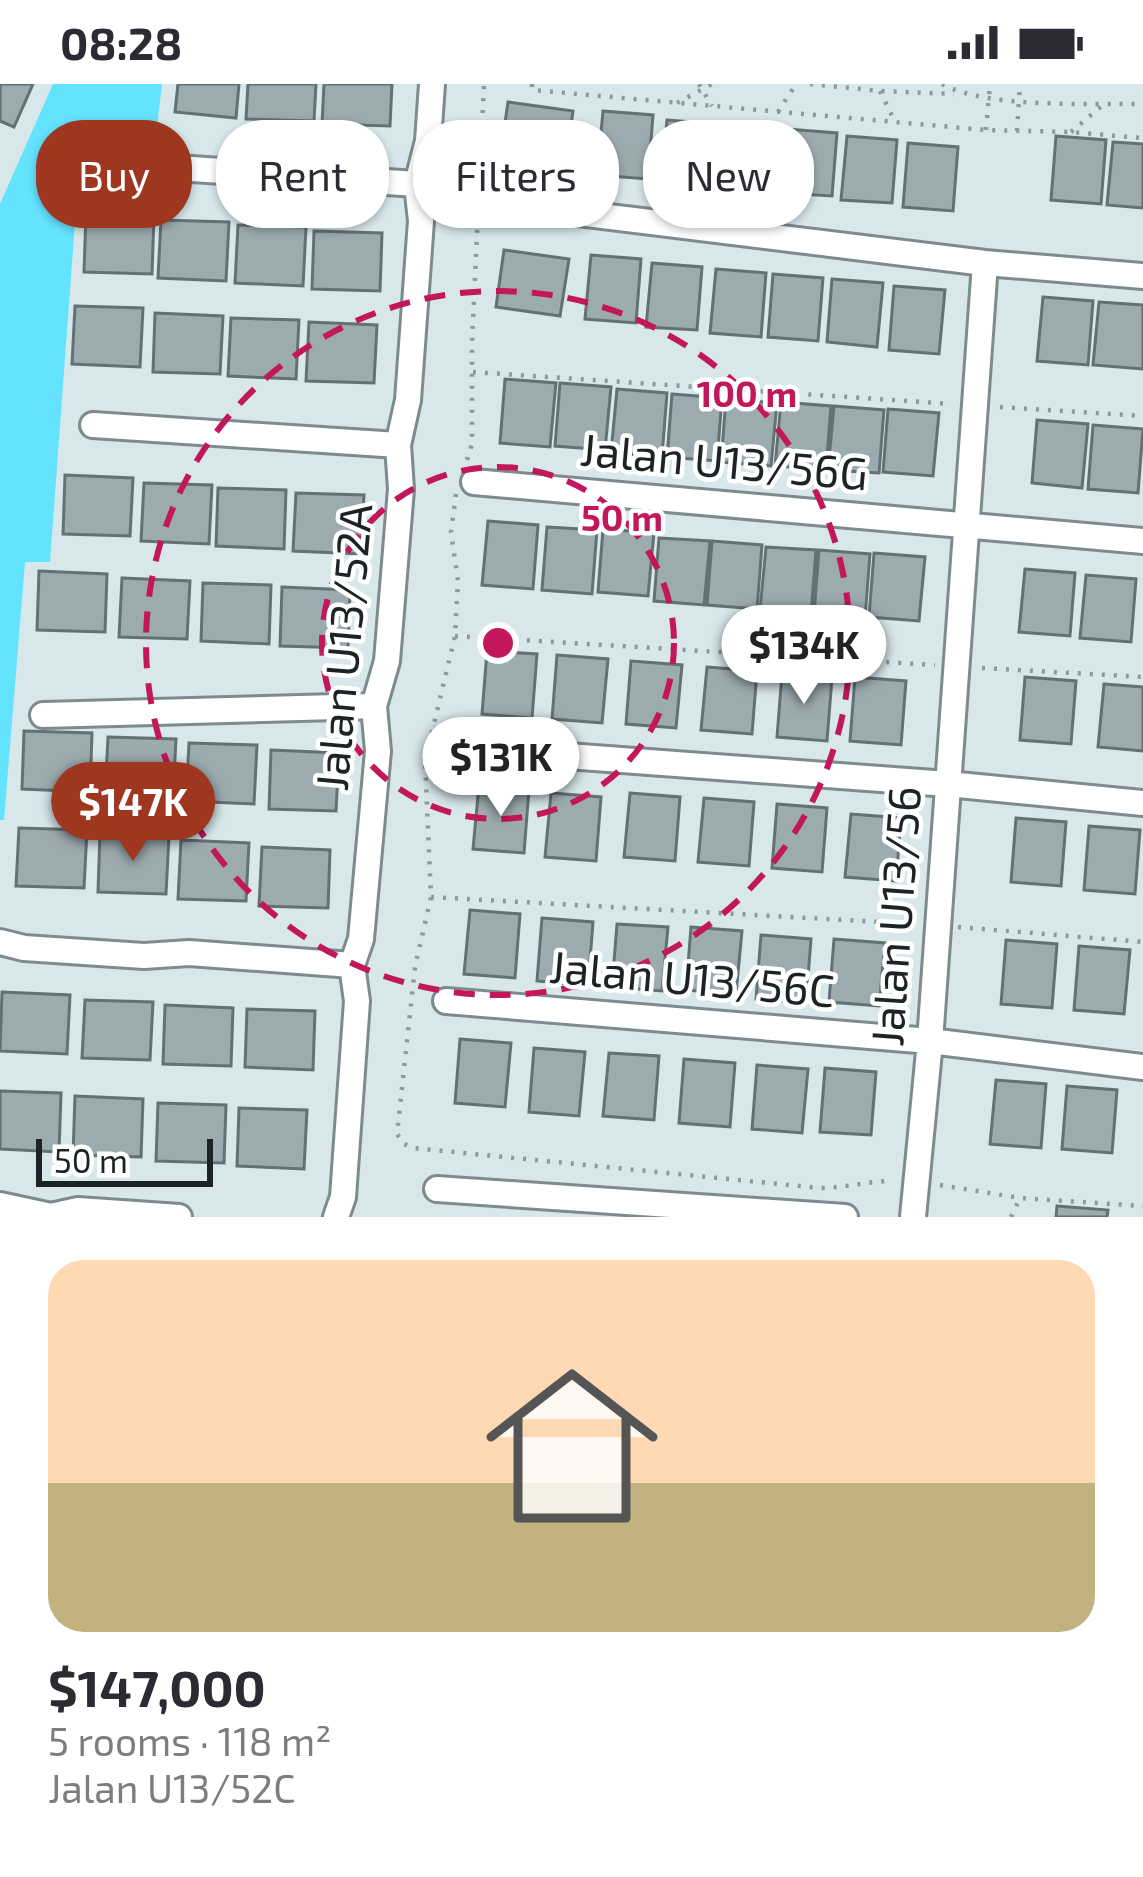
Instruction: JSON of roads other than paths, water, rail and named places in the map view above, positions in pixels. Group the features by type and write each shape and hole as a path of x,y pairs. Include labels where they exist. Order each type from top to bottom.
{"street":[{"name":"Jalan U13/52A","path":"429,120 432,84"},
{"path":"192,169 413,184"},
{"path":"619,218 1143,276"},
{"name":"Jalan U13/52A","path":"336,1217 343,1198 357,1001 352,965 362,939 378,751 374,706 388,661 401,490 398,445 408,400 420,228"},
{"name":"Jalan U13/56","path":"913,1217 930,1041 985,262"},
{"path":"93,425 398,445"},
{"name":"Jalan U13/56G","path":"467,475 1143,541"},
{"path":"43,715 374,706"},
{"path":"459,748 1143,803"},
{"path":"0,942 24,948 144,956 189,953 352,965"},
{"name":"Jalan U13/56C","path":"446,1000 930,1041 1143,1066"},
{"path":"437,1189 845,1217"},
{"path":"0,1205 51,1216 78,1210 179,1217"}]}
